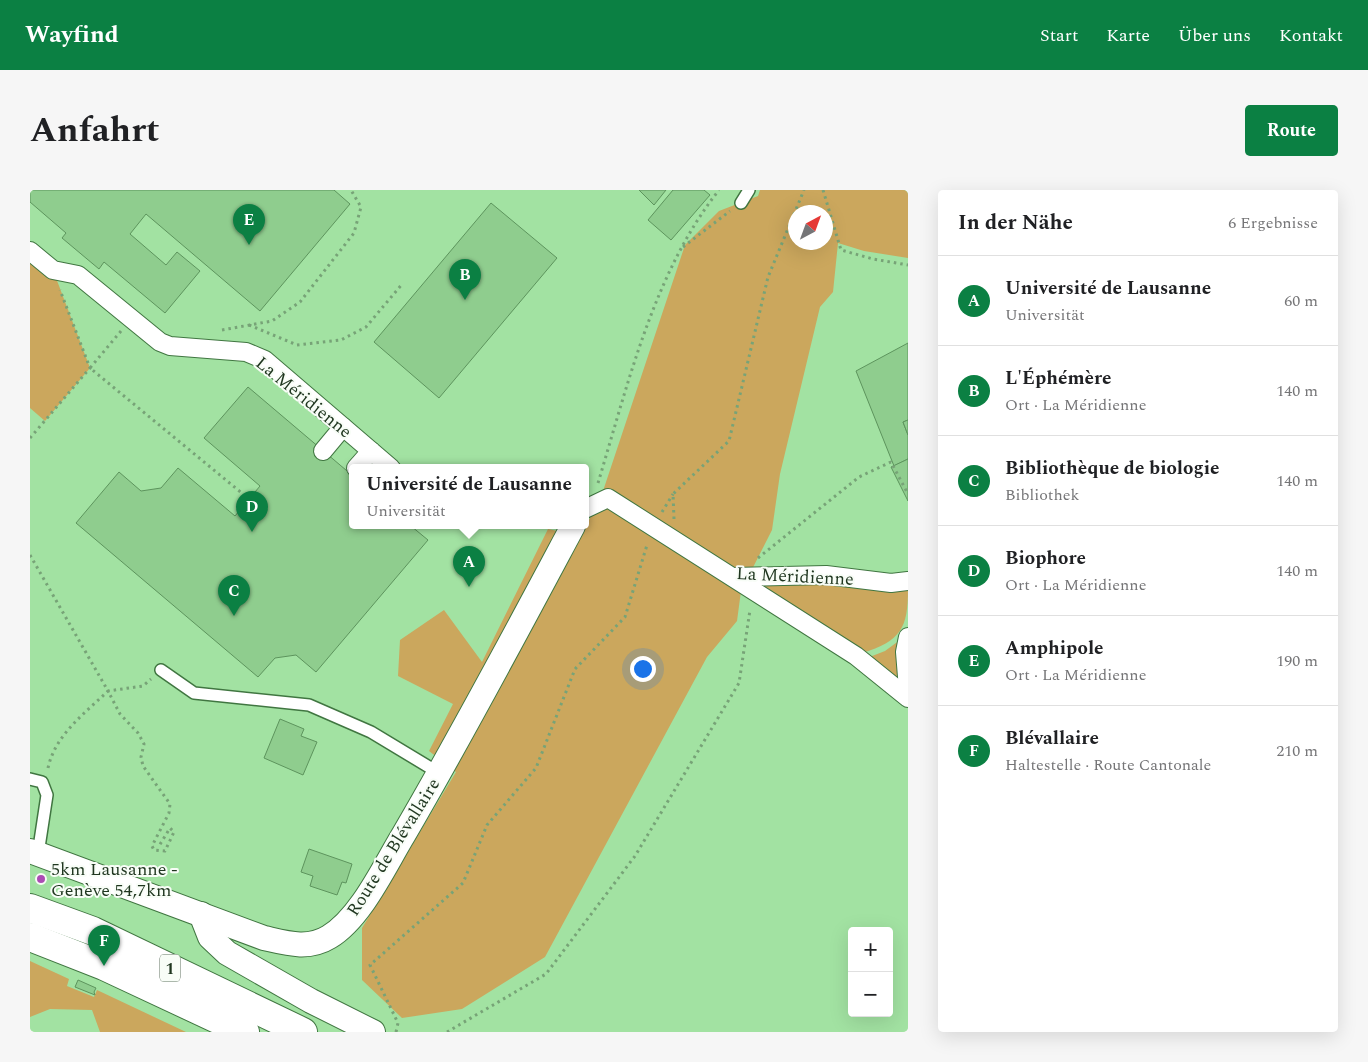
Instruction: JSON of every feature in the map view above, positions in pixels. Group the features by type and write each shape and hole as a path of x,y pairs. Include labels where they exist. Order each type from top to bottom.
{"main road":[{"name":"1","path":"30,908 93,932 303,1032"},
{"name":"1","path":"30,937 104,966 246,1032"}],"street":[{"path":"30,251 53,270"},
{"name":"La Méridienne","path":"53,270 78,274 160,342 170,346 246,352 265,360 386,464"},
{"path":"323,451 343,426"},
{"path":"360,464 371,451"},
{"name":"La Méridienne","path":"589,507 608,498 734,577 826,576 891,583 908,581"},
{"name":"Route de Blévallaire","path":"34,853 264,938 293,945 312,944 328,938 341,929 363,901 440,772 571,529"},
{"path":"734,577 865,662 908,698"},
{"path":"908,637 905,652 908,689"},
{"path":"202,914 210,937 227,953 311,1002 373,1032"}],"lane":[{"path":"741,203 748,190"},
{"path":"161,670 194,693 308,704 371,732 440,772"},
{"path":"30,779 42,782 47,795 34,853"}],"path":[{"path":"215,330 272,320 300,302 354,233 361,207 351,190"},
{"path":"596,489 648,318 696,218 719,190"},
{"path":"675,540 673,494 729,441 768,277 804,190"},
{"path":"823,190 841,250 873,259 908,265"},
{"path":"683,247 741,203"},
{"path":"53,270 90,368 249,499"},
{"path":"248,325 297,345 341,340 366,327 403,283"},
{"path":"30,438 132,319"},
{"path":"734,577 859,477 892,462 908,494"},
{"path":"396,1032 398,1023 370,965 463,884 487,825 536,768 575,668 625,617 653,525"},
{"path":"30,556 120,714 138,732 144,744 141,757 143,766 170,804 169,812 152,846 154,850 165,851 174,832 170,828 167,830 159,846"},
{"path":"447,1032 546,974 635,856 739,684 754,590"},
{"path":"42,782 50,756 64,734 108,690 143,686 161,670"}],"shaded area":[{"path":"30,190 908,190 908,1032 30,1032"},
{"path":"760,190 908,190 908,258 864,251 838,243 833,292 820,307 780,474 772,530 741,591 737,621 707,657 545,957 462,1009 402,1018 362,980 362,928 456,772 429,751 453,704 398,676 400,640 444,610 482,662 548,529 581,536 584,529 589,529 589,520 602,494 685,245 719,211 758,196"},
{"path":"30,251 53,270 90,368 45,421 30,408"},
{"path":"787,578 908,589 908,602 904,623 894,638 862,653 755,586"},
{"path":"900,640 900,678 896,678 867,658 885,651"},
{"path":"30,961 69,979 67,986 94,997 97,990 186,1032 100,1032 92,1010 50,1009 30,1017"}],"building":[{"path":"30,190 334,190 350,204 260,311 146,214 130,234 166,265 177,252 200,271 165,313 104,262 99,269 62,238 66,233 30,202"},
{"path":"639,190 666,190 654,205"},
{"path":"673,190 704,190 710,195 671,240 648,220"},
{"path":"491,203 557,258 439,398 374,342"},
{"path":"908,343 908,420 903,422 908,435 908,459 894,466 856,371"},
{"path":"248,387 349,473 349,529 415,529 428,540 316,672 296,655 275,658 258,677 76,523 119,472 141,491 161,488 178,468 235,516 260,486 204,438"},
{"path":"908,420 908,435 903,422"},
{"path":"908,459 908,501 891,467"},
{"path":"280,719 304,729 301,736 317,742 303,775 264,758"},
{"path":"309,849 352,864 346,883 342,882 337,895 310,886 313,876 301,872"},
{"path":"78,980 96,988 95,995 75,987"}],"place":[{"name":"Amphipole","path":"249,245"},
{"name":"L'Éphémère","path":"465,300"},
{"name":"Biophore","path":"252,532"},
{"name":"Université de Lausanne","path":"469,587"},
{"name":"Bibliothèque de biologie","path":"234,616"},
{"name":"5km Lausanne - Genève 54,7km","path":"41,879"},
{"name":"Blévallaire","path":"104,966"}]}
